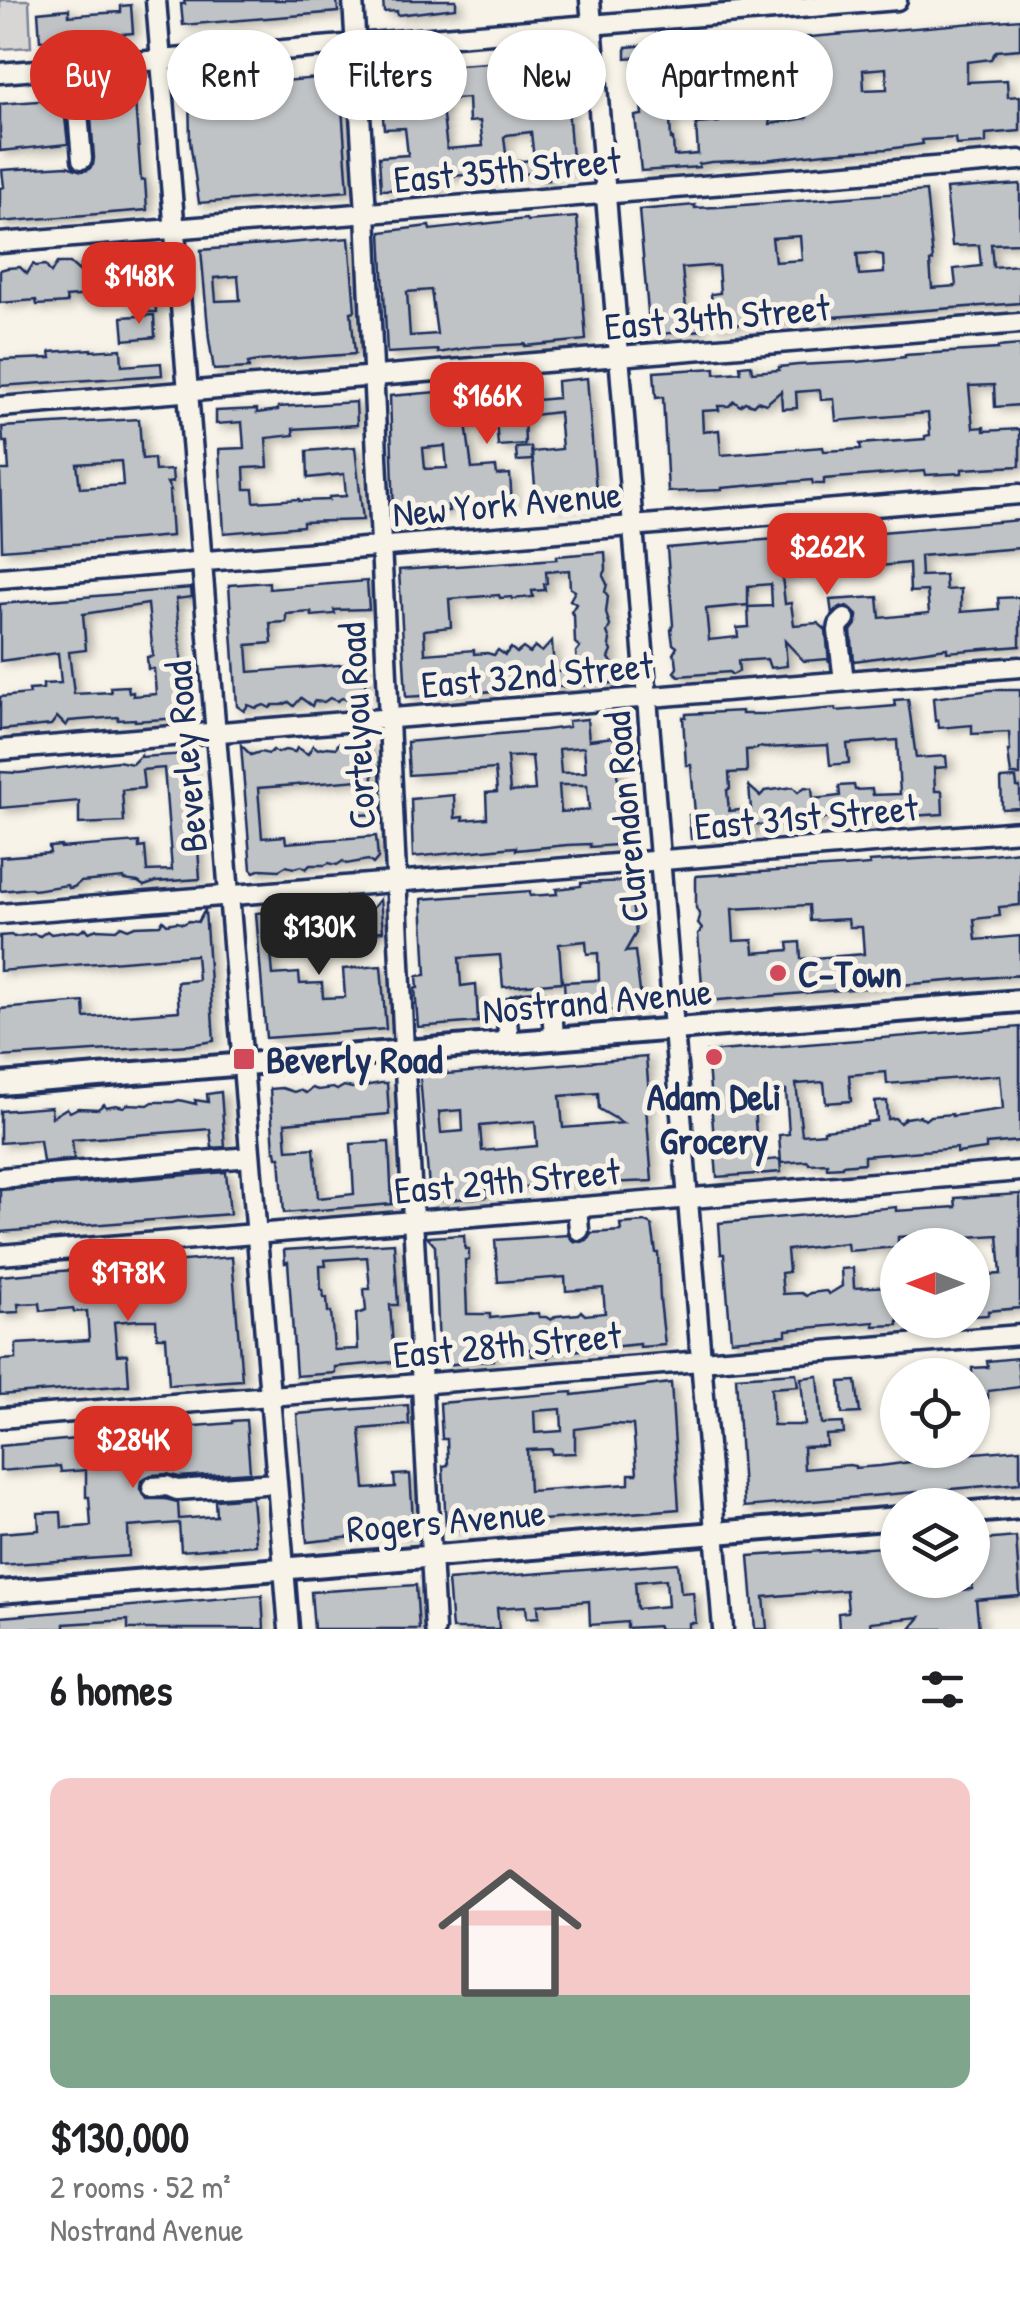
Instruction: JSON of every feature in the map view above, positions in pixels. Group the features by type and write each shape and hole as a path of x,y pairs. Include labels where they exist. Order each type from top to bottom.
{"main road":[{"name":"Nostrand Avenue","path":"0,1084 1020,1001"},
{"path":"990,1510 1020,1508"},
{"name":"Rogers Avenue","path":"0,1592 880,1519"}],"street":[{"name":"Beverley Road","path":"156,0 289,1629"},
{"name":"Cortelyou Road","path":"353,0 355,30"},
{"name":"Clarendon Road","path":"590,0 723,1629"},
{"path":"467,35 897,0"},
{"path":"147,61 314,47"},
{"path":"0,73 30,71"},
{"path":"79,120 82,158"},
{"name":"Cortelyou Road","path":"360,120 435,1629"},
{"name":"East 35th Street","path":"0,243 1020,160"},
{"name":"East 34th Street","path":"0,407 1020,324"},
{"name":"New York Avenue","path":"0,578 1020,494"},
{"path":"844,681 838,631 845,619"},
{"name":"East 32nd Street","path":"0,750 1020,667"},
{"name":"East 31st Street","path":"0,914 1020,831"},
{"path":"509,1042 507,1016 515,1004 542,1002 552,1007 554,1038"},
{"path":"0,1178 250,1157"},
{"name":"East 29th Street","path":"0,1255 1020,1171"},
{"path":"577,1207 579,1230"},
{"name":"East 28th Street","path":"0,1418 1020,1335"},
{"path":"152,1487 177,1490 277,1483"}],"shaded area":[{"path":"0,0 29,0 30,47 0,49"}],"building":[{"path":"184,0 337,0 338,12 183,25"},
{"path":"383,0 456,0 456,8 397,15 397,11 384,12"},
{"path":"131,5 133,30 39,30 38,12 69,9 69,16 121,12 121,6"},
{"path":"1020,19 1020,49 996,51 991,59 967,62 967,82 1007,80 1008,97 1020,96 1020,131 986,134 986,143 956,145 955,138 922,140 923,144 888,149 641,171 635,120 670,120 674,156 698,154 696,124 719,120 770,120 770,124 833,120 833,35","holes":["886,68 887,89 864,90 863,70"]},
{"path":"487,63 487,120 569,120 573,172 548,174 549,180 536,181 535,173 508,175 508,180 489,182 488,173 442,177 443,188 381,190 379,157 408,155 405,128 384,129 383,120 443,120 447,149 483,146 480,121 469,122 467,64","holes":["531,132 534,160 507,162 504,137"]},
{"path":"314,78 314,120 343,120 348,191 199,203 190,120 294,120 294,80"},
{"path":"30,102 30,120 65,120 68,144 0,151 0,104"},
{"path":"91,120 136,120 147,210 0,222 2,170 67,166 82,171 93,165"},
{"path":"1020,184 1020,243 991,244 993,267 1020,265 1020,303 714,326 711,294 720,293 718,266 682,268 687,319 701,319 702,330 650,335 639,210 926,191 932,288 956,286 954,269 981,266 979,245 952,246 946,189","holes":["800,236 802,260 775,262 772,238","857,254 883,255 884,273 859,275"]},
{"path":"577,217 586,340 438,353 387,353 381,232","holes":["431,290 437,334 410,336 407,292"]},
{"path":"349,238 355,354 258,361 248,363 249,368 214,370 201,250","holes":["238,276 240,300 216,301 214,278"]},
{"path":"152,256 156,312 144,312 142,291 66,297 67,303 0,303 0,270 20,267 27,274 33,264 45,265 51,273 57,263 70,263 79,271 82,262 96,261 103,267 107,260 120,259 126,267 132,258"},
{"path":"154,315 155,337 124,340 122,317"},
{"path":"1020,345 1020,405 995,407 994,385 969,386 973,428 1020,429 1020,466 962,469 962,473 926,475 925,471 824,479 824,484 813,484 812,480 668,492 663,397 656,398 654,372 715,368 715,374 741,372 740,366 751,365 752,372","holes":["820,390 821,400 834,399 836,421 928,413 930,435 925,439 860,444 861,449 824,451 823,447 721,455 719,430 703,432 702,411 719,410 718,406 729,406 734,401 740,406 757,401 766,404 781,391 782,409 797,408 796,392"]},
{"path":"121,349 122,366 161,363 162,375 0,386 0,360 51,358 50,352"},
{"path":"587,378 597,503 550,506 549,495 536,497 532,452 562,449 559,412 524,416 525,444 498,446 496,420 466,423 472,469 496,467 497,475 510,474 512,505 500,506 500,501 474,502 448,505 449,511 394,515 390,396 461,390 461,395 492,393 491,388 536,384 537,400 558,398 557,381","holes":["445,446 447,468 425,469 423,448"]},
{"path":"356,402 357,425 293,429 294,435 266,438 268,467 244,468 245,489 253,489 254,502 346,496 344,474 308,478 307,451 355,447 363,520 303,522 303,526 224,533 219,449 244,448 242,422 216,424 216,411 257,409 257,413 278,407"},
{"path":"139,419 142,459 154,458 155,471 172,470 173,482 167,483 171,491 172,536 2,550 0,470 9,470 2,427","holes":["121,461 123,485 80,488 77,464"]},
{"path":"531,447 532,460 517,461 516,448"},
{"path":"1020,520 1020,548 920,556 921,576 945,575 946,590 961,589 961,612 999,609 998,598 1020,597 1020,646 947,652 947,648 854,661 851,631 857,615 847,607 832,614 830,600 878,597 880,618 929,613 927,591 910,592 909,563 782,576 785,604 791,603 794,625 818,623 826,630 829,663 828,659 804,661 785,641 787,666 770,668 767,659 738,661 739,671 732,675 729,672 679,676 674,672 677,668 673,654 677,647 671,630 667,548 788,538 788,543","holes":["771,584 772,606 748,607 749,627 737,628 738,637 709,640 706,609 748,605 748,586"]},
{"path":"605,552 603,576 610,626 607,632 615,683 406,697 399,570","holes":["569,570 570,588 575,591 570,600 576,604 571,612 575,643 580,647 576,652 577,671 554,672 552,641 542,652 535,647 530,653 523,648 517,653 511,648 505,655 498,650 494,655 474,654 474,650 425,654 424,630 451,627 449,599 533,597 532,591 545,590 546,572"]},
{"path":"367,581 369,609 334,610 335,614 312,616 311,612 286,614 286,622 270,623 272,643 247,645 249,672 364,663 366,695 362,701 356,697 337,701 330,698 314,701 312,706 301,698 294,706 289,702 270,708 248,705 244,711 237,706 229,585 269,582 269,589"},
{"path":"191,588 192,597 176,599 186,714 180,718 135,721 118,717 69,721 66,726 57,717 51,725 0,730 0,697 30,694 29,690 43,689 43,684 61,683 58,653 0,661 0,604","holes":["148,604 153,656 147,657 148,669 154,669 156,694 133,696 128,686 110,687 111,692 74,694 69,652 86,650 83,614"]},
{"path":"1020,690 1020,775 1011,775 1009,732 972,734 972,725 939,728 938,720 935,721 933,698"},
{"path":"908,699 916,758 946,756 947,767 934,768 935,791 942,791 943,814 875,818 842,825 841,817 815,820 808,826 800,822 769,829 752,822 753,834 691,839 689,815 695,814 691,765 686,765 686,714 836,711 895,706 894,700","holes":["897,740 900,794 873,795 872,789 855,790 854,785 839,786 840,796 813,799 812,788 798,792 793,787 765,791 760,796 749,786 751,809 729,811 727,790 729,773 747,772 746,750 828,745 830,765 849,763 847,744"]},
{"path":"587,719 589,740 614,737 623,830 620,835 630,844 516,847 413,857 411,799 454,795 455,818 463,820 487,818 486,793 497,792 495,769 409,775 407,742 569,727 568,721","holes":["584,747 586,772 561,773 559,749","532,756 535,790 510,792 507,757","559,785 587,785 589,810 561,812"]},
{"path":"364,741 371,747 375,814 361,815 359,780 258,788 262,838 285,836 286,843 376,836 378,858 373,864 368,860 346,864 343,861 337,865 310,865 306,869 286,866 254,872 241,745 251,755 269,754 273,750 295,752 297,748 308,754 313,745 318,749 336,748 339,743 345,748 360,748"},
{"path":"187,754 192,773 189,777 197,825 193,832 200,879 144,886 124,878 80,882 69,888 67,885 0,891 0,857 50,853 49,847 139,842 139,848 145,847 147,871 172,870 164,768 142,770 144,788 122,790 124,822 79,824 79,801 0,808 0,772 118,761 132,764 141,755"},
{"path":"1016,778 1020,808 1002,809 1001,779"},
{"path":"1020,851 1020,905 999,907 1000,916 974,919 976,940 1020,936 1020,975 707,1001 703,998 696,876","holes":["809,905 810,921 848,919 849,927 862,927 864,954 801,959 800,942 788,943 789,950 754,953 753,940 734,941 732,909"]},
{"path":"629,881 636,933 625,952 635,951 642,1008 566,1014 564,982 599,980 598,953 587,954 586,941 559,944 562,982 503,987 500,955 459,958 461,986 476,984 478,1022 418,1027 415,988 417,976 426,975 422,899 530,891 530,896 557,894 556,889 581,883"},
{"path":"380,899 383,931 270,941 273,975 299,973 300,984 322,983 323,998 345,997 343,969 381,966 386,1029 266,1038 256,913 306,914 309,908 318,920 326,908 331,912 347,911 351,905 357,911 372,909"},
{"path":"205,910 214,1041 0,1057 0,1009 84,1002 85,1018 179,1011 177,982 198,980 196,955 0,971 0,936 40,936 47,931 79,932 86,928 89,932 116,930 121,926 128,929 160,925 163,920 167,924 183,924 198,922"},
{"path":"1020,1027 1020,1141 986,1144 986,1149 957,1153 957,1148 864,1156 864,1163 842,1167 827,1168 827,1163 808,1161 781,1163 779,1135 789,1134 786,1090 761,1092 762,1106 754,1107 758,1161 780,1159 781,1172 717,1177 707,1052","holes":["886,1072 887,1084 1000,1075 1003,1109 930,1116 925,1120 920,1116 905,1118 900,1123 895,1118 888,1119 887,1101 875,1102 877,1121 802,1135 796,1084 824,1082 826,1103 851,1101 849,1075"]},
{"path":"646,1057 652,1181 485,1190 486,1197 430,1201 420,1075","holes":["598,1093 599,1109 623,1123 563,1128 560,1096","462,1110 463,1131 441,1133 439,1112","535,1121 537,1146 482,1151 480,1126"]},
{"path":"387,1083 389,1114 285,1123 287,1150 314,1148 318,1198 354,1194 351,1144 389,1142 392,1204 284,1213 270,1089 306,1093 312,1088 337,1090"},
{"path":"221,1092 225,1147 212,1148 210,1129 72,1140 74,1159 43,1162 40,1140 0,1143 0,1111 51,1107 52,1117 67,1108 70,1112 78,1108 98,1109 104,1104 123,1107 179,1100 196,1104 195,1100 208,1102 207,1094"},
{"path":"226,1172 230,1214 0,1232 0,1190"},
{"path":"1020,1194 1020,1308 990,1311 990,1275 1001,1274 998,1235 990,1236 990,1228 880,1228 880,1248 848,1251 847,1243 787,1250 789,1272 781,1273 783,1294 806,1296 826,1291 829,1294 842,1286 841,1269 853,1268 854,1288 880,1287 880,1326 874,1326 874,1322 806,1328 786,1330 786,1335 731,1340 719,1223 896,1207 896,1211 956,1207 955,1198"},
{"path":"620,1224 652,1225 658,1253 665,1345 551,1353 548,1358 545,1354 532,1356 531,1349 504,1351 493,1354 493,1360 444,1365 443,1350 439,1350 435,1246 427,1237 464,1235 465,1249 469,1249 469,1260 465,1260 467,1314 490,1314 490,1318 538,1313 539,1317 551,1320 581,1311 585,1315 605,1313 603,1288 566,1291 565,1277 498,1282 495,1240 568,1235 581,1242 591,1233 621,1231"},
{"path":"394,1243 398,1305 390,1305 393,1346 402,1346 403,1361 335,1367 335,1373 296,1376 284,1250","holes":["367,1257 370,1289 364,1289 366,1311 356,1314 358,1349 334,1350 331,1312 321,1290 320,1266 326,1266 325,1260"]},
{"path":"232,1257 242,1380 169,1385 166,1337 157,1337 156,1320 139,1320 114,1322 117,1355 127,1354 129,1385 0,1395 0,1360 16,1359 16,1344 89,1340 87,1311 41,1311 40,1303 18,1304 19,1312 0,1313 0,1276"},
{"path":"1017,1358 1020,1387 990,1391 990,1361"},
{"path":"796,1373 798,1386 771,1388 773,1425 805,1425 801,1378 818,1376 822,1424 843,1423 844,1434 826,1435 827,1446 803,1447 804,1469 849,1465 990,1468 990,1452 1020,1449 1020,1483 880,1488 880,1495 744,1507 736,1377"},
{"path":"856,1381 860,1413 842,1414 840,1382"},
{"path":"671,1383 679,1509 446,1530 443,1466 448,1465 447,1439 442,1439 440,1403 572,1395","holes":["561,1409 562,1431 535,1433 534,1411","633,1425 637,1474 629,1474 629,1484 529,1491 527,1450 575,1453 575,1429"]},
{"path":"408,1405 409,1425 360,1429 365,1489 395,1487 394,1475 410,1474 414,1535 398,1536 398,1532 307,1542 297,1414"},
{"path":"246,1420 250,1472 151,1475 141,1481 140,1489 147,1499 178,1502 179,1519 216,1516 215,1500 252,1497 256,1545 181,1551 179,1523 128,1527 129,1556 0,1565 0,1533 39,1530 38,1513 61,1512 62,1528 91,1526 86,1470 61,1472 60,1466 0,1471 0,1446"},
{"path":"1016,1537 1020,1596 976,1600 979,1629 910,1629 920,1617 870,1622 871,1629 839,1629 838,1613 848,1612 846,1590 764,1597 767,1629 755,1629 749,1556 880,1547 880,1598 990,1598 990,1539"},
{"path":"678,1563 681,1593 693,1592 696,1623 689,1623 689,1629 627,1628 627,1622 590,1625 589,1601 538,1605 539,1617 527,1618 526,1606 497,1608 499,1629 452,1629 448,1580","holes":["666,1579 668,1606 637,1609 635,1582"]},
{"path":"416,1585 419,1629 314,1629 311,1592"},
{"path":"262,1595 264,1629 128,1629 128,1620 64,1624 64,1629 2,1628 1,1617"}],"place":[{"name":"C-Town","path":"778,973"},
{"name":"Adam Deli Grocery","path":"714,1057"},
{"name":"Beverly Road","path":"244,1059"}]}
